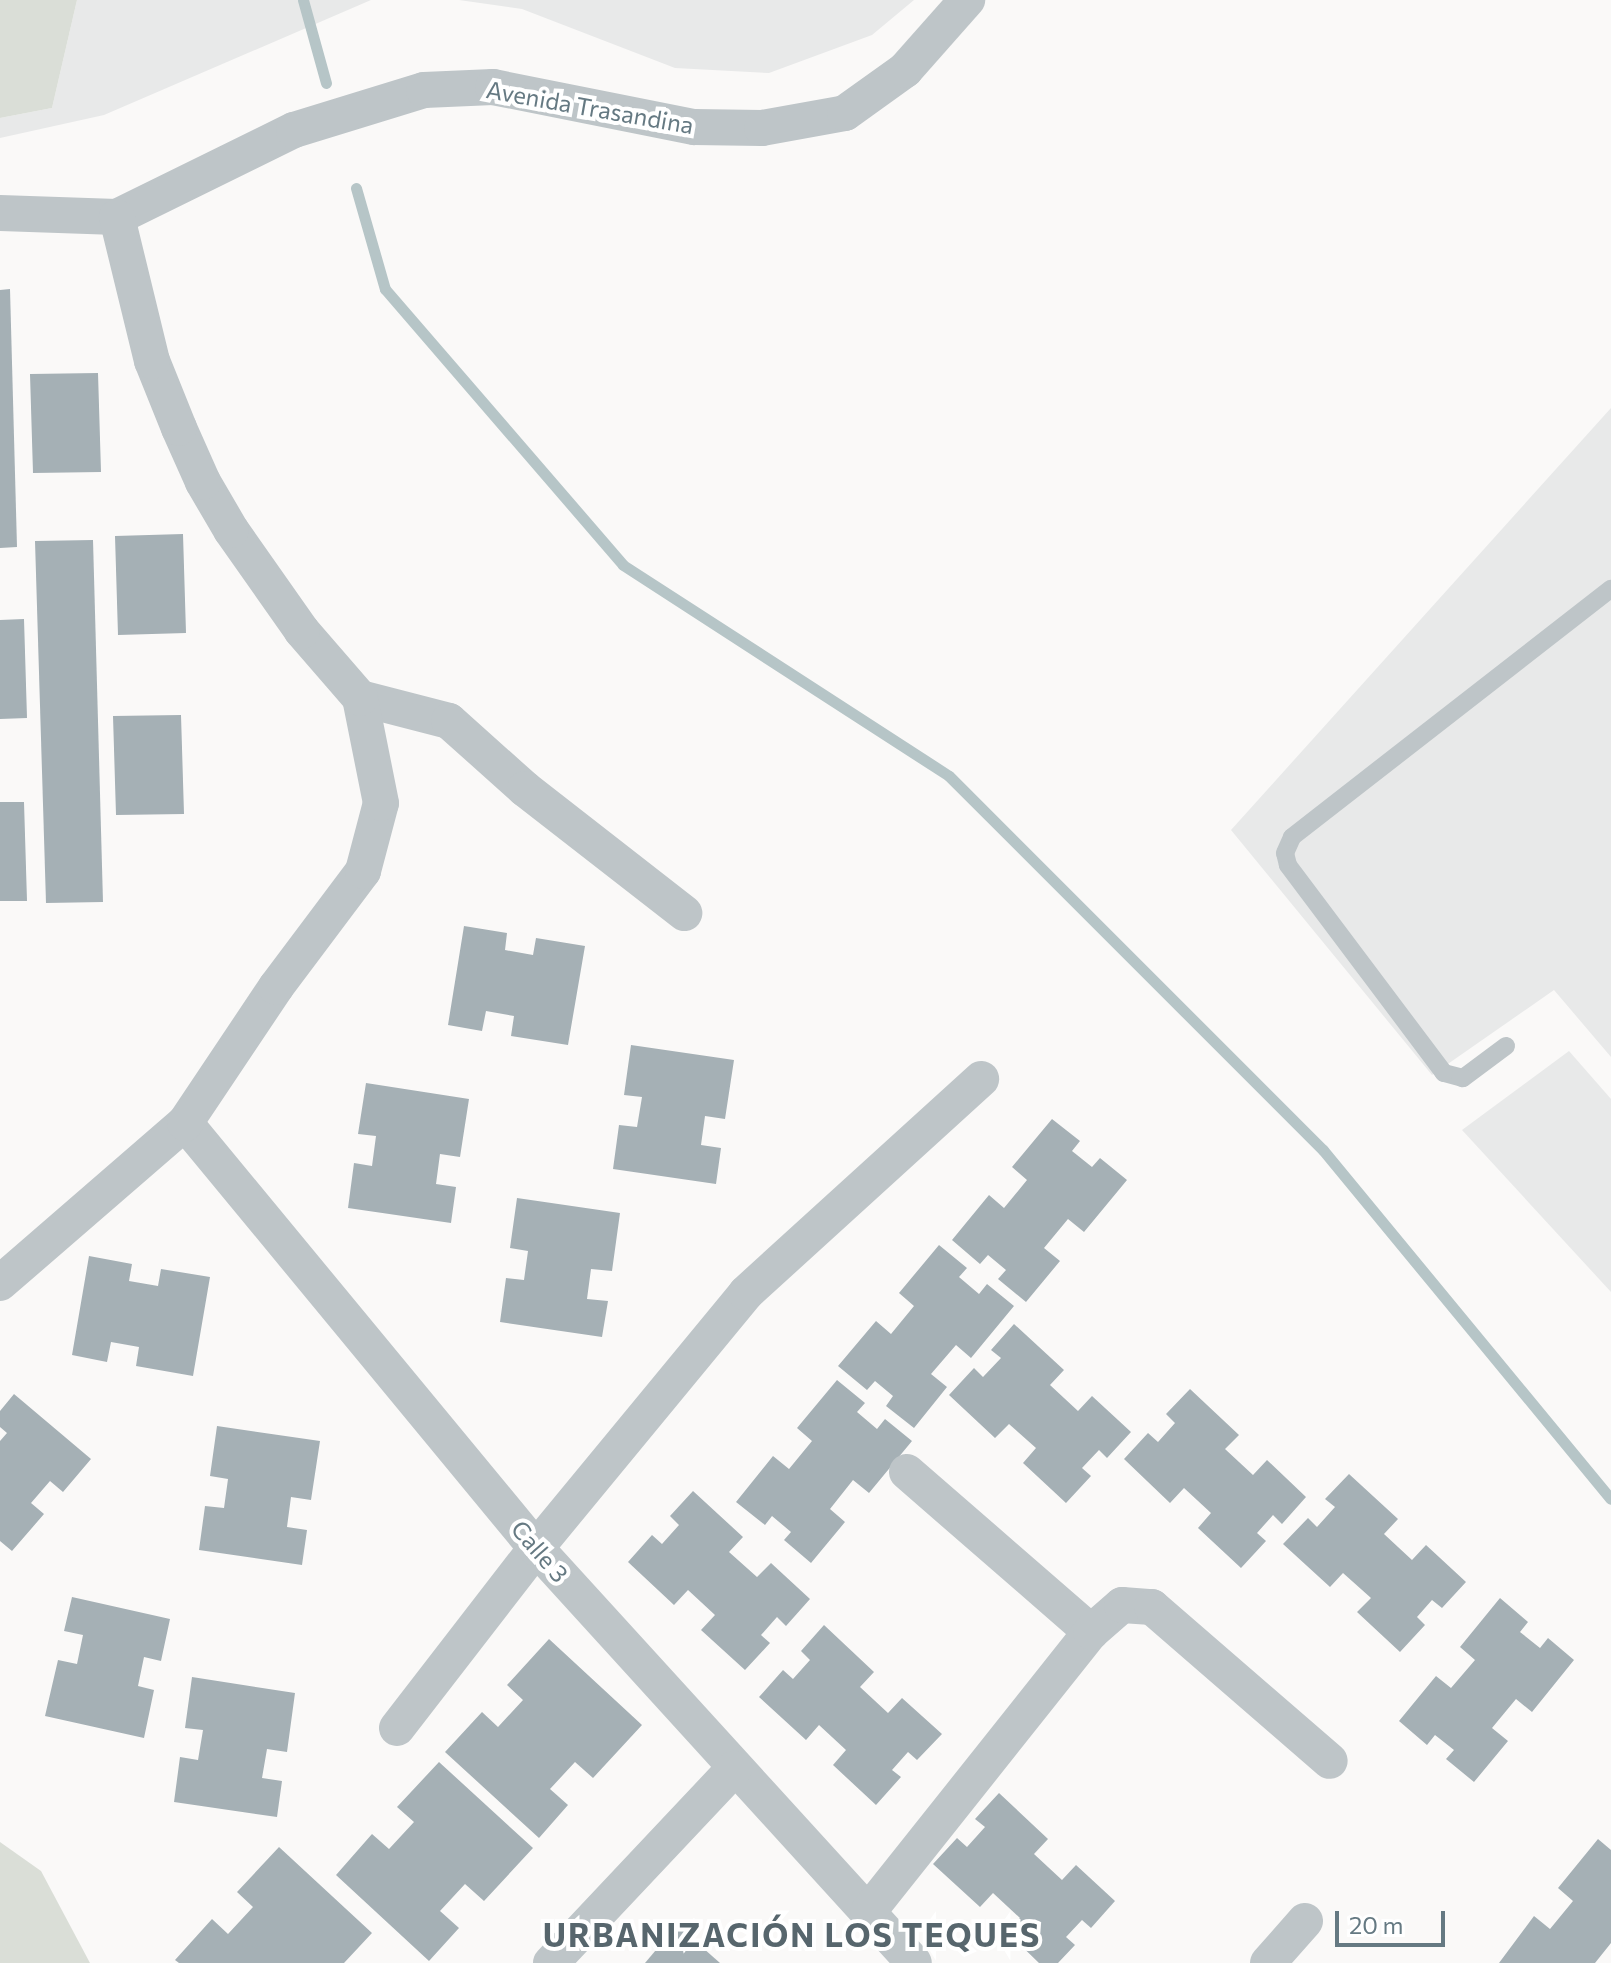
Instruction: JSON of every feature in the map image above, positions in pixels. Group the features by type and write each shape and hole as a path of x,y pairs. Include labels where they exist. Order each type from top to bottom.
{"street":[{"name":"Avenida Trasandina","path":"0,213 117,217 294,130 424,90 493,87 694,127 762,128 845,113 905,70 967,0"},
{"path":"0,1283 185,1123 276,987 363,871 381,803 360,698 302,631 231,530 203,482 152,361 117,217"},
{"path":"360,698 449,721 525,789 684,913"},
{"path":"397,1728 536,1548 746,1293 981,1079"},
{"name":"Calle 3","path":"185,1123 536,1548 734,1769 914,1963"},
{"path":"907,1472 1091,1632"},
{"path":"868,1912 1091,1632 1122,1605 1152,1607 1330,1761"},
{"path":"551,1963 734,1769"},
{"path":"1268,1963 1305,1921"}],"lane":[{"path":"1506,1046 1463,1078 1444,1073 1288,865 1285,853 1292,837 1611,589"}],"shaded area":[{"path":"0,0 77,0 52,108 0,118"},
{"path":"77,0 371,0 104,115 0,138 0,118 52,108"},
{"path":"459,0 914,0 872,35 769,73 675,68 522,9"},
{"path":"1611,408 1611,1057 1554,990 1432,1075 1231,830"},
{"path":"1569,1051 1611,1099 1611,1292 1462,1130"},
{"path":"0,1842 41,1871 90,1963 0,1963"}],"building":[{"path":"10,289 17,547 0,548 0,290"},
{"path":"98,373 101,472 33,473 30,374"},
{"path":"183,534 186,633 118,635 115,536"},
{"path":"93,540 103,902 46,903 35,541"},
{"path":"24,619 27,718 0,719 0,620"},
{"path":"181,715 184,814 116,815 113,716"},
{"path":"0,802 24,802 27,901 0,901"},
{"path":"464,926 507,933 505,950 533,955 536,938 585,946 568,1045 511,1036 514,1016 486,1011 482,1031 448,1025"},
{"path":"631,1045 734,1060 725,1119 705,1116 701,1145 721,1148 716,1184 613,1169 619,1125 637,1127 642,1097 624,1095"},
{"path":"366,1083 469,1099 460,1157 440,1154 436,1184 456,1187 451,1223 348,1208 354,1163 372,1166 376,1136 358,1134"},
{"path":"1052,1119 1080,1141 1072,1151 1092,1167 1100,1158 1127,1180 1084,1232 1068,1219 1044,1248 1060,1261 1026,1302 998,1279 1006,1270 988,1255 980,1264 952,1240 989,1195 1004,1208 1027,1180 1012,1167"},
{"path":"517,1198 620,1213 612,1271 591,1269 587,1299 608,1301 602,1337 500,1322 506,1278 524,1280 528,1251 510,1248"},
{"path":"939,1245 967,1268 959,1277 979,1294 987,1284 1014,1306 971,1358 956,1345 931,1374 947,1387 914,1428 886,1406 893,1396 875,1381 867,1390 838,1366 876,1321 891,1334 914,1306 899,1293"},
{"path":"89,1256 132,1264 129,1281 158,1286 161,1269 210,1277 193,1376 136,1366 139,1347 111,1342 107,1362 72,1355"},
{"path":"1014,1324 1064,1370 1050,1385 1078,1411 1092,1396 1131,1432 1107,1458 1099,1450 1082,1468 1091,1476 1066,1503 1023,1463 1036,1448 1009,1424 995,1438 949,1395 974,1368 983,1377 1001,1358 991,1350"},
{"path":"837,1380 865,1403 857,1412 877,1429 885,1419 912,1441 869,1493 853,1480 830,1509 845,1522 811,1563 784,1540 791,1532 772,1516 765,1525 736,1502 773,1456 789,1469 812,1441 797,1428"},
{"path":"1190,1389 1239,1435 1225,1449 1253,1475 1267,1460 1306,1497 1282,1524 1273,1515 1257,1533 1266,1541 1241,1568 1198,1528 1211,1513 1184,1488 1170,1503 1124,1459 1148,1433 1158,1442 1175,1423 1166,1414"},
{"path":"14,1394 91,1459 63,1492 50,1481 31,1503 44,1514 12,1551 0,1541 0,1441 7,1433 0,1427 0,1411"},
{"path":"217,1426 320,1441 311,1500 291,1497 287,1527 307,1530 302,1565 199,1550 205,1506 224,1508 228,1479 210,1476"},
{"path":"1349,1474 1398,1519 1384,1534 1412,1560 1426,1545 1466,1582 1442,1608 1432,1600 1417,1617 1425,1625 1400,1652 1357,1612 1371,1598 1343,1573 1330,1587 1283,1544 1308,1518 1317,1527 1335,1507 1325,1499"},
{"path":"693,1491 743,1537 729,1552 757,1577 771,1563 810,1599 786,1626 777,1617 761,1635 770,1643 745,1670 701,1630 715,1615 688,1590 674,1605 628,1562 652,1535 662,1544 679,1525 670,1516"},
{"path":"72,1597 170,1619 161,1661 144,1657 138,1686 154,1690 144,1738 45,1716 58,1660 77,1664 83,1635 64,1631"},
{"path":"1500,1598 1528,1622 1520,1632 1540,1648 1548,1638 1574,1660 1532,1712 1516,1699 1492,1728 1508,1741 1474,1782 1446,1759 1454,1750 1435,1735 1427,1745 1399,1721 1436,1676 1451,1688 1475,1660 1460,1647"},
{"path":"824,1625 874,1672 860,1687 888,1713 902,1698 942,1734 917,1760 908,1752 892,1770 901,1777 876,1805 833,1765 846,1750 819,1725 806,1740 759,1697 783,1670 793,1679 810,1660 801,1651"},
{"path":"549,1639 642,1725 593,1778 575,1762 550,1789 568,1805 539,1838 445,1752 482,1712 498,1727 523,1700 507,1685"},
{"path":"192,1677 295,1693 287,1752 267,1749 262,1778 282,1781 277,1817 174,1802 180,1757 198,1760 203,1730 185,1728"},
{"path":"439,1762 533,1848 484,1901 465,1884 440,1911 459,1928 429,1961 336,1875 372,1834 389,1849 414,1822 397,1807"},
{"path":"999,1793 1048,1839 1034,1854 1062,1880 1076,1865 1115,1901 1091,1928 1082,1920 1066,1937 1075,1945 1058,1963 1039,1963 1007,1932 1020,1918 993,1893 980,1907 933,1864 957,1838 967,1847 985,1827 975,1819"},
{"path":"1598,1839 1611,1850 1611,1943 1595,1963 1499,1963 1534,1916 1550,1929 1573,1901 1558,1888"},
{"path":"279,1847 372,1933 344,1963 179,1963 175,1960 212,1919 228,1934 253,1907 237,1892"},
{"path":"677,1925 720,1963 645,1963"}],"waterway":[{"path":"303,0 326,83"},
{"path":"356,188 385,289 623,565 949,776 1323,1150 1611,1499"}],"district":[{"name":"URBANIZACIÓN LOS TEQUES","path":"792,1934"}]}
